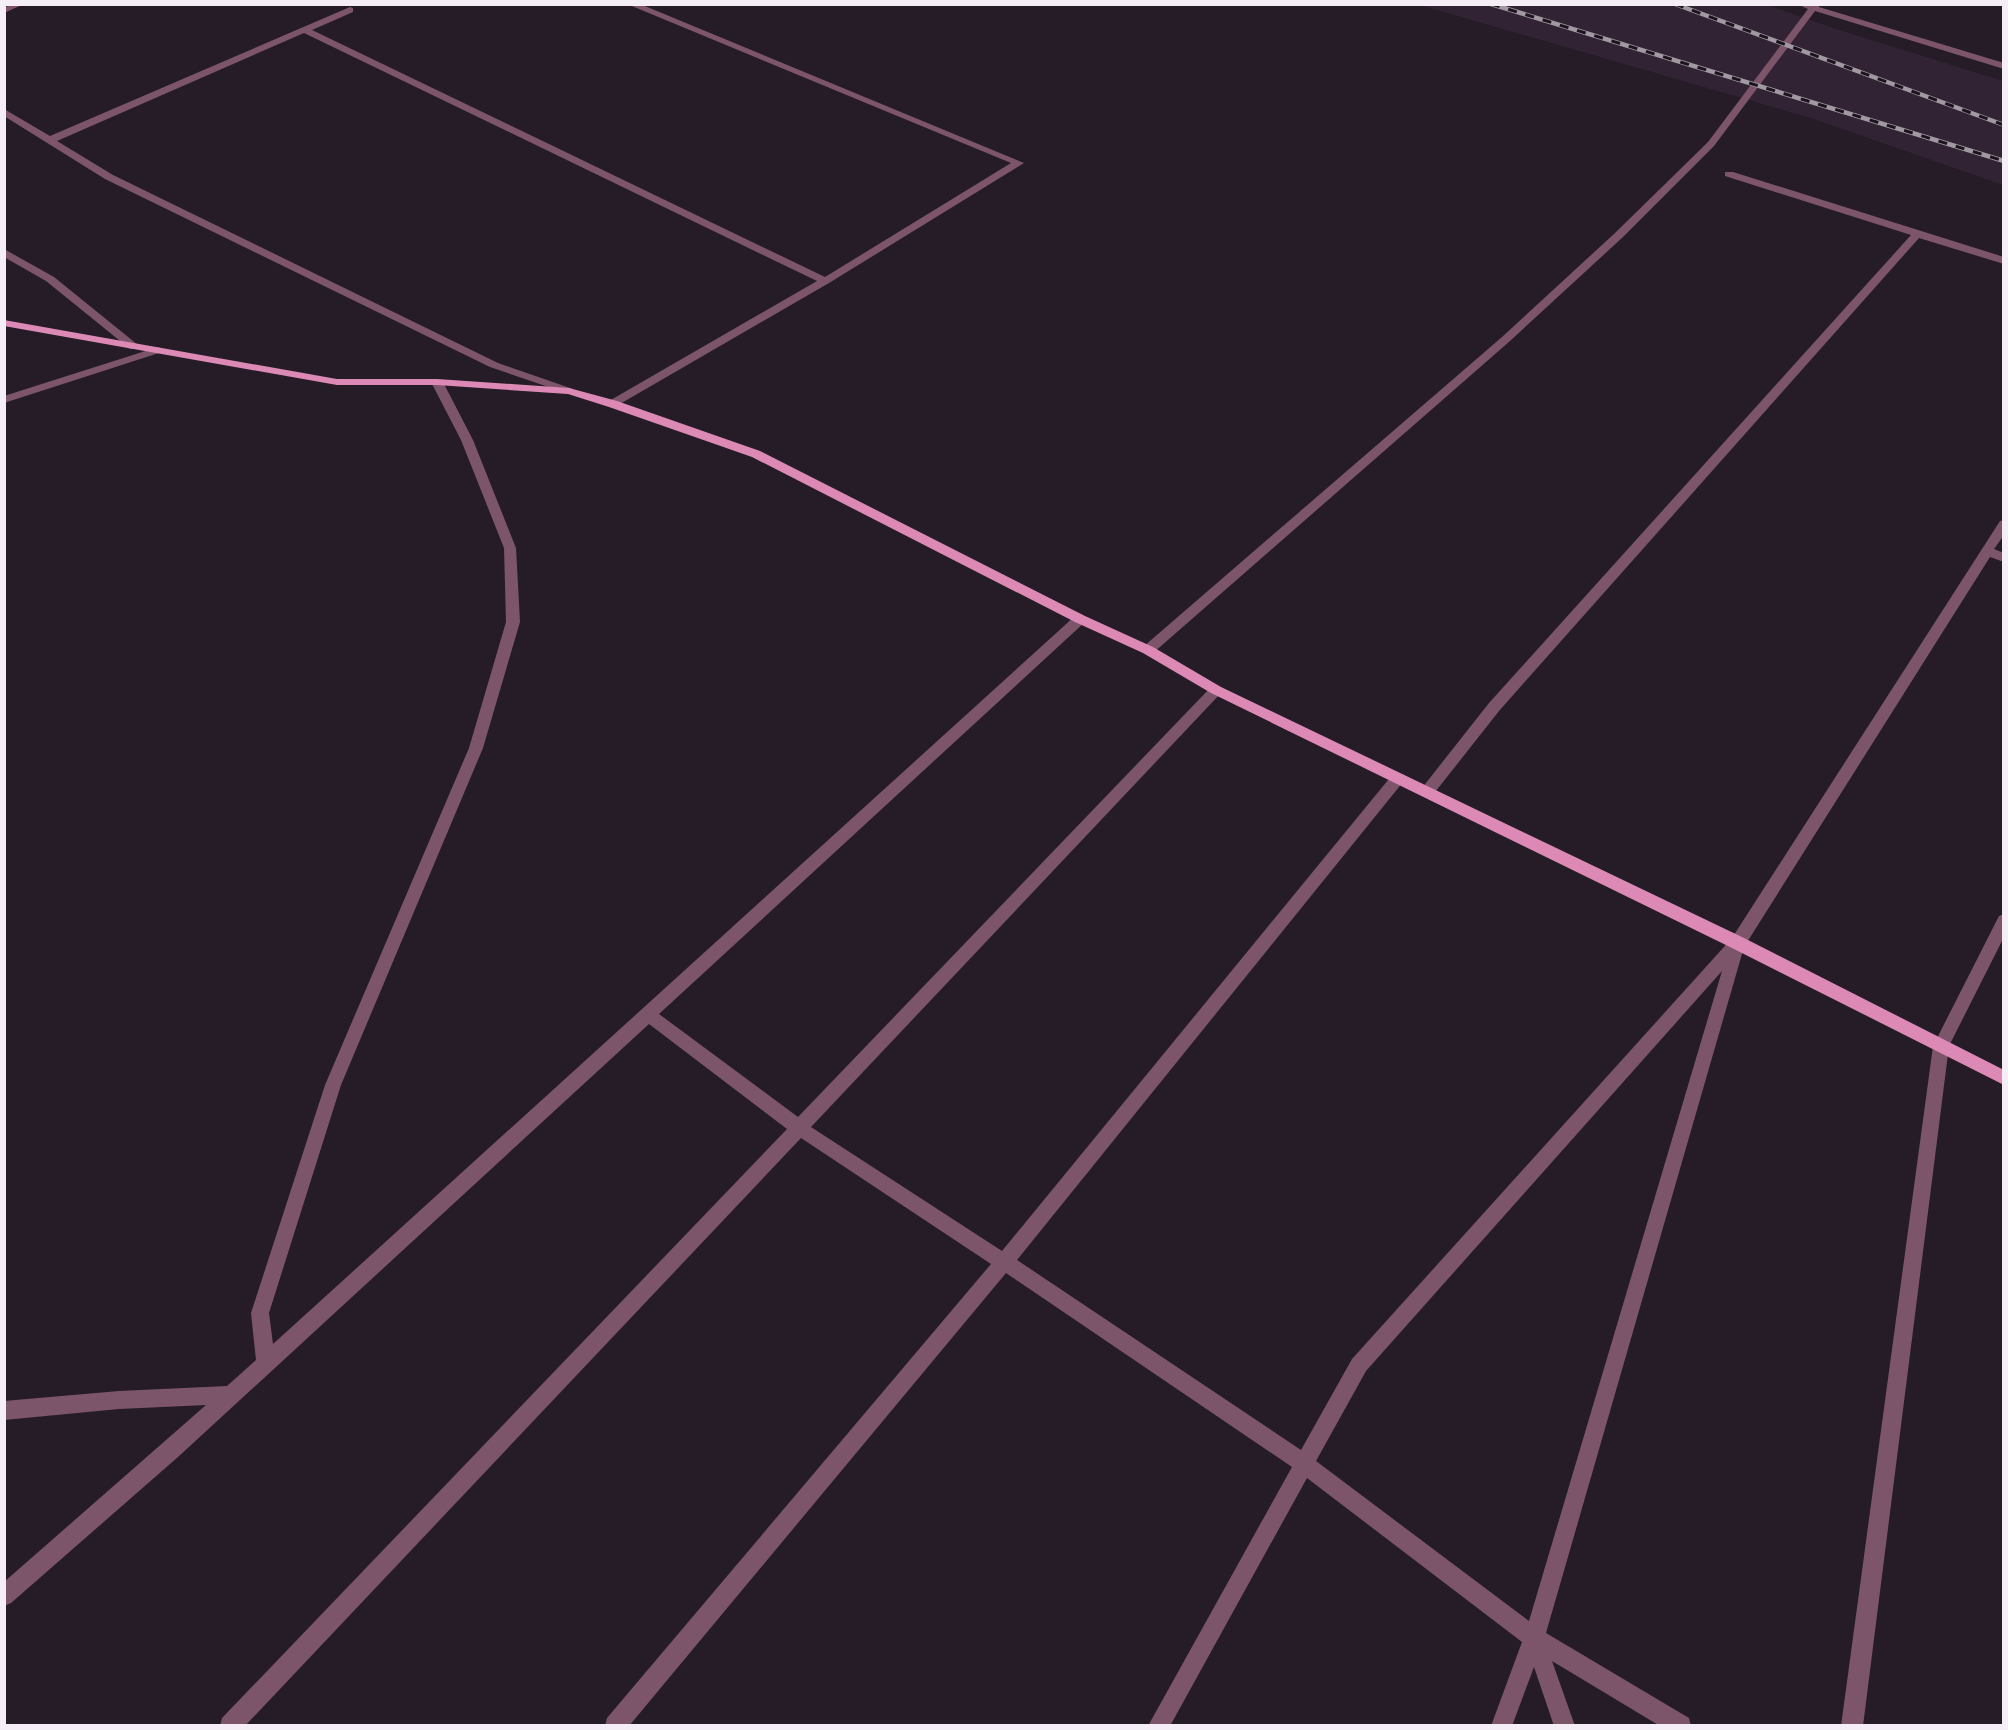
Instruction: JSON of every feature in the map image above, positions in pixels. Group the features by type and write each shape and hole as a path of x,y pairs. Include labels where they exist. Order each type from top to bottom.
{"main road":[{"path":"4,323 337,381 437,382 568,391 613,404 756,454 1080,620 1148,650 1216,690 1738,943 2004,1078"}],"street":[{"path":"4,11 20,4"},
{"path":"613,404 825,281 1019,163 631,4"},
{"path":"1801,4 2004,66"},
{"path":"1148,650 1523,323 1619,235 1711,144 1816,4"},
{"path":"51,140 350,10"},
{"path":"303,29 825,281"},
{"path":"4,112 109,177 494,365 568,391"},
{"path":"1729,174 2004,261"},
{"path":"1427,792 1494,707 1917,234"},
{"path":"4,252 50,279 134,347"},
{"path":"4,400 158,350"},
{"path":"266,1363 260,1313 333,1085 476,748 513,622 510,548 467,440 437,382"},
{"path":"1158,1725 1359,1365 1738,943 2004,524"},
{"path":"1987,550 2004,558"},
{"path":"4,1596 171,1450 1080,620"},
{"path":"230,1725 1216,690"},
{"path":"615,1725 1004,1262 1398,778"},
{"path":"1852,1725 1941,1046 2004,921"},
{"path":"1501,1725 1534,1638 1738,943"},
{"path":"648,1014 798,1127 1004,1262 1304,1464 1534,1638 1681,1725"},
{"path":"4,1411 119,1400 230,1395"},
{"path":"1534,1638 1565,1725"}],"shaded area":[{"path":"1420,5 1767,5 2003,81 2003,185 1811,118"}],"railway":[{"path":"1491,4 2004,161"},
{"path":"1675,4 2004,125"}]}
